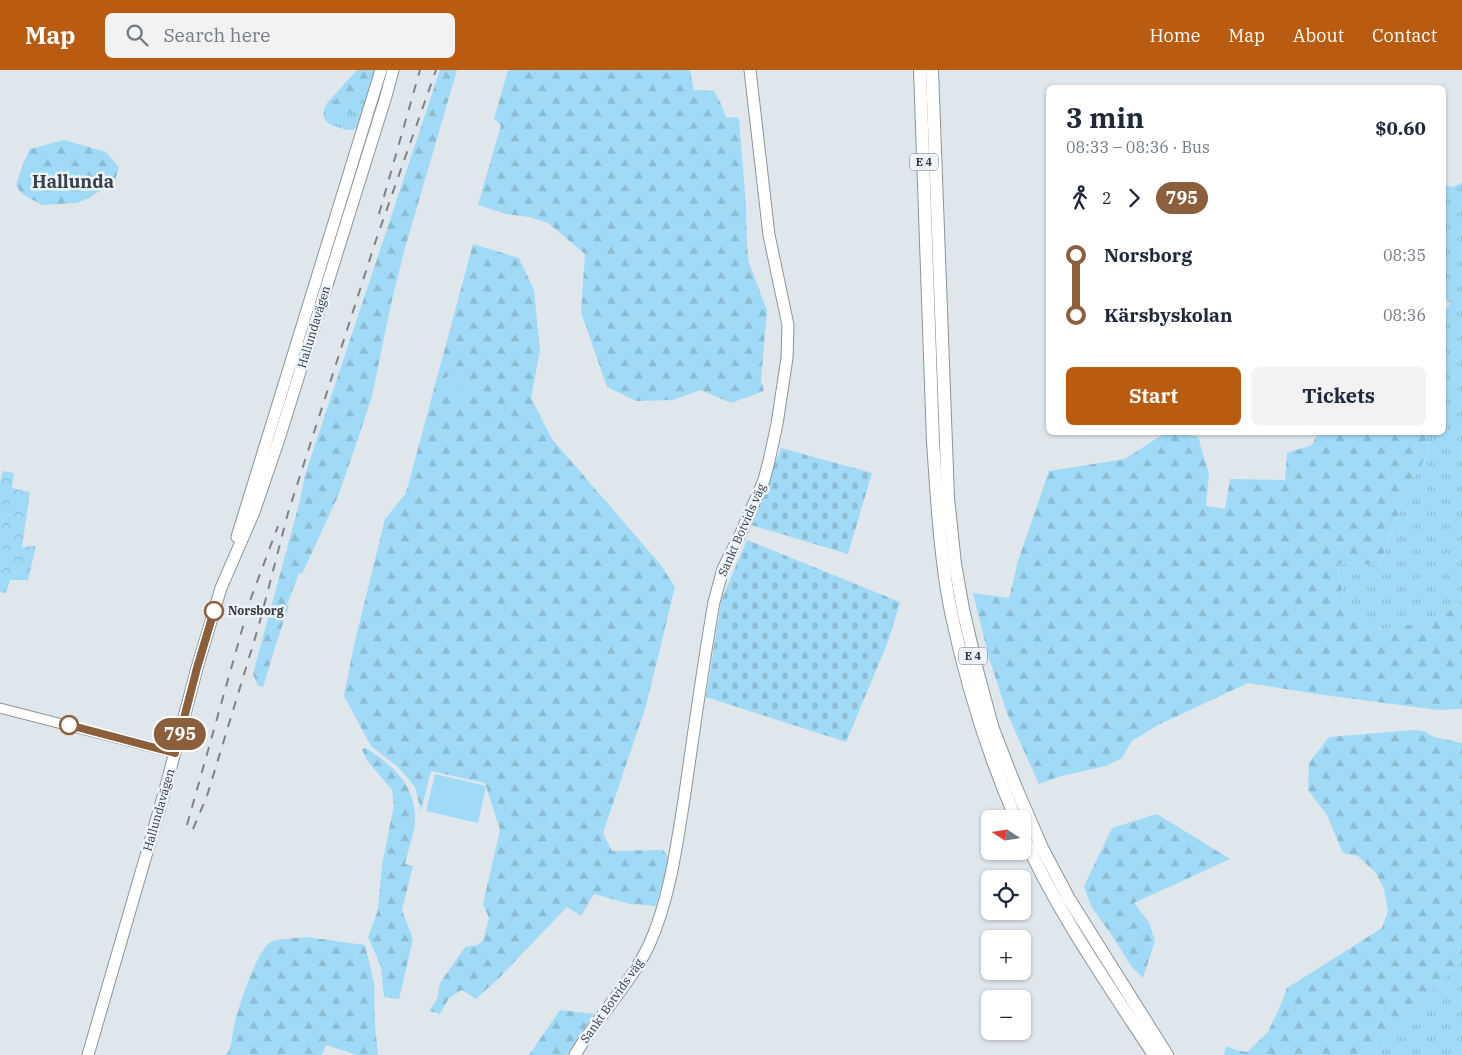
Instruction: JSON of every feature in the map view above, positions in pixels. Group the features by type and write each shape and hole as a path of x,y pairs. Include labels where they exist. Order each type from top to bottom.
{"highway":[{"name":"E 4","path":"920,70 933,442 944,565 951,611 966,676 982,732 1012,810"},
{"name":"E 4","path":"932,70 948,498 955,564 978,674 994,729 1016,788 1042,848 1074,907 1167,1055"},
{"path":"1031,853 1082,944 1154,1055"}],"main road":[{"name":"Hallundavägen","path":"225,580 243,512 380,70"},
{"name":"Hallundavägen","path":"88,1055 221,588 254,512 279,439 394,70"},
{"name":"Sankt Botvids väg","path":"575,1055 584,1038 643,957 658,924 678,838 714,602 723,569 764,480 777,424 787,358 788,325 769,235 750,70"},
{"name":"Hallundavägen","path":"82,1055 92,1040"}],"street":[{"path":"0,708 175,753"}],"green space":[{"path":"357,70 376,70 360,126 352,130 346,130 326,121 324,112 327,103"},
{"path":"360,70 372,70 359,109 352,115 347,111 344,116 334,118 331,109 334,102"},
{"path":"440,70 457,70 405,248 372,396 338,496 302,574 299,573 287,605 289,606 263,687 258,686 253,674 299,504 305,475"},
{"path":"508,70 690,70 694,90 714,91 726,117 739,118 749,263 767,310 761,380 764,391 731,403 701,390 673,400 636,401 607,387 581,312 585,254 548,223 529,217 506,214 478,205 501,125 494,119"},
{"path":"64,140 106,152 119,167 115,180 91,197 77,203 42,205 22,194 16,185 24,161 30,149"},
{"path":"1462,183 1462,602 1436,620 1379,630 1356,620 1343,599 1338,563 1380,565 1407,488 1429,452 1426,435 1446,435 1446,310 1450,303 1446,299 1446,186 1452,187"},
{"path":"473,244 519,258 534,290 540,351 531,398 552,439 660,564 675,587 646,706 603,833 612,851 663,850 669,858 656,906 630,904 594,894 581,916 567,907 499,978 476,999 462,990 449,998 440,1014 429,1011 437,999 440,983 465,947 477,945 483,941 489,918 483,904 500,830 485,783 431,771 421,811 415,787 398,767 371,746 344,696 354,645 385,519 406,493"},
{"path":"455,373 464,391 451,397 442,379"},
{"path":"1162,435 1198,437 1209,474 1206,506 1225,509 1230,479 1285,480 1287,453 1312,445 1317,435 1426,435 1429,452 1407,488 1380,565 1338,563 1343,599 1356,620 1379,630 1436,620 1462,602 1462,709 1439,710 1248,683 1158,725 1132,741 1122,758 1106,766 1061,776 1039,784 1007,713 989,658 973,593 1009,598 1018,561 1049,471 1125,459"},
{"path":"781,448 872,473 848,554 751,525"},
{"path":"3,471 14,473 12,488 30,492 22,547 36,546 28,580 10,580 6,593 0,592 0,482"},
{"path":"747,540 900,602 889,639 846,742 706,697 721,601"},
{"path":"1414,730 1424,731 1434,737 1462,743 1462,961 1374,1055 1224,1055 1226,1046 1247,1052 1268,1032 1287,988 1382,928 1388,911 1384,889 1376,873 1358,856 1343,853 1327,815 1308,790 1309,763 1329,737"},
{"path":"366,748 386,762 401,778 412,797 414,809 415,822 405,864 413,866 402,910 413,939 399,999 384,997 381,967 368,937 378,910 382,865 394,805 392,790 366,759 362,749"},
{"path":"435,774 486,786 478,823 426,811"},
{"path":"1157,814 1230,859 1134,903 1149,922 1155,941 1143,978 1131,966 1091,906 1084,886 1112,828"},
{"path":"306,937 365,945 374,983 378,1055 357,1055 326,1045 322,1055 226,1055 230,1048 244,992 260,955 271,942"},
{"path":"1462,961 1462,1055 1374,1055 1441,982"},
{"path":"560,1010 594,1014 567,1055 529,1055"}],"railway":[{"path":"379,214 420,70"},
{"path":"193,829 207,796 259,625 288,513 376,240 436,70"},
{"path":"187,825 251,598 278,526"}],"bus line":[{"name":"795","path":"69,725 175,753 214,611"}],"place":[{"name":"Norsborg","path":"214,611"}],"district":[{"name":"Hallunda","path":"73,182"}]}
